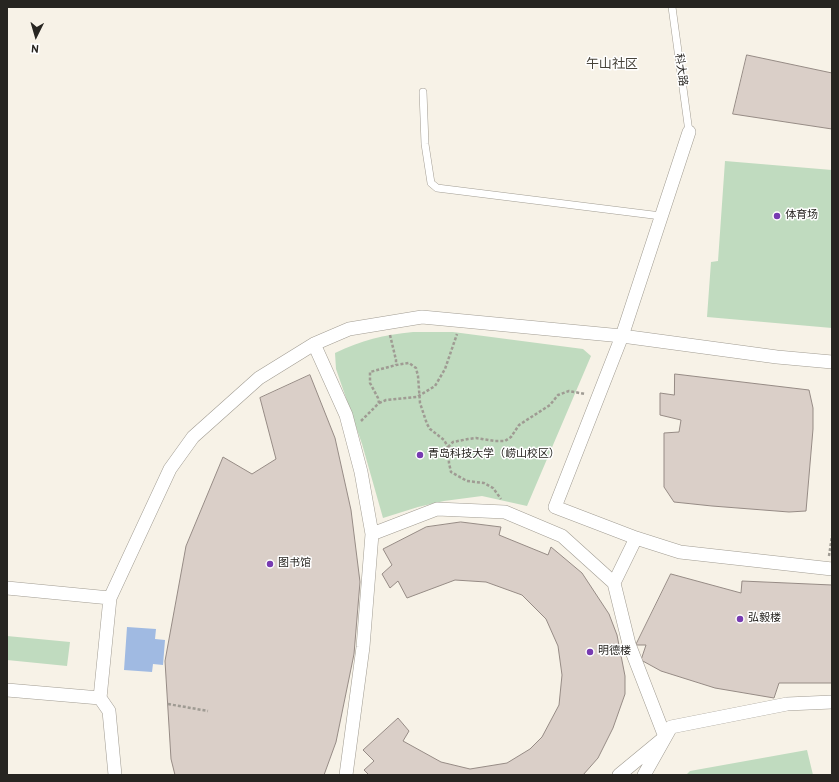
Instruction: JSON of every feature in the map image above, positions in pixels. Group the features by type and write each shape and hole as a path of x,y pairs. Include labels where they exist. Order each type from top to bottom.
{"street":[{"path":"689,132 622,336 555,507 636,538 680,552 830,569"},
{"path":"115,775 109,711 100,698 110,598 170,469 193,437 259,378 314,344 349,329 422,316 622,336 777,357 832,362"},
{"path":"314,344 350,428 361,472 372,534 363,647 346,775"},
{"path":"372,534 437,509 505,512 562,536 614,583 629,644 665,737"},
{"path":"614,583 636,538"},
{"path":"7,588 110,598"},
{"path":"7,690 100,698"},
{"path":"644,775 671,727 786,704 832,702"},
{"path":"619,775 665,737"}],"lane":[{"name":"科大路","path":"672,7 689,132"},
{"path":"423,92 425,144 431,182 437,188 661,216"}],"path":[{"path":"350,428 363,420 379,404 386,400 416,397 436,386 440,380 462,320"},
{"path":"387,323 396,364"},
{"path":"379,404 370,383 370,372 396,364 409,363 416,368 420,403 427,424 430,429 444,440 448,447 449,462 452,472 466,481 484,483 493,488 502,500"},
{"path":"448,447 453,442 476,438 495,442 505,441 511,437 519,425 550,405 558,395 564,392 576,392 598,397"},
{"path":"830,569 832,536"},
{"path":"168,704 208,711"}],"green space":[{"name":"体育场","path":"725,161 832,170 832,328 707,317 711,262 718,261"},
{"path":"413,332 453,332 583,349 591,356 527,506 482,496 444,501 418,507 383,518 362,444 336,369 335,353 373,339"},
{"path":"7,636 70,642 67,666 7,660"},
{"path":"807,750 813,775 686,775 690,771"}],"water":[{"path":"127,627 156,629 155,639 165,640 163,665 153,664 152,672 124,670"}],"building":[{"path":"747,55 832,73 832,129 733,114"},
{"path":"675,374 809,390 813,408 813,429 806,511 789,512 674,502 664,487 664,433 679,432 681,420 660,415 660,393 674,395"},
{"name":"图书馆","path":"310,375 335,438 351,510 360,582 354,654 336,742 324,775 175,775 171,759 165,661 186,546 223,457 252,474 276,459 260,398"},
{"name":"明德楼","path":"461,522 501,527 499,535 548,555 551,547 582,573 609,614 617,635 625,676 625,694 613,728 598,758 583,775 369,775 364,770 374,761 363,750 398,718 409,731 403,741 441,762 470,769 507,763 530,749 542,737 559,705 562,675 558,646 546,619 522,595 486,582 455,580 407,598 398,581 390,588 382,574 392,565 383,549 426,527"},
{"name":"弘毅楼","path":"671,574 741,593 742,581 832,585 832,683 779,683 774,698 715,688 661,671 641,660 646,645 636,645"}],"place":[{"name":"体育场","path":"777,216"},
{"name":"青岛科技大学（崂山校区）","path":"420,455"},
{"name":"图书馆","path":"270,564"},
{"name":"弘毅楼","path":"740,619"},
{"name":"明德楼","path":"590,652"}],"district":[{"name":"午山社区","path":"612,65"}]}
